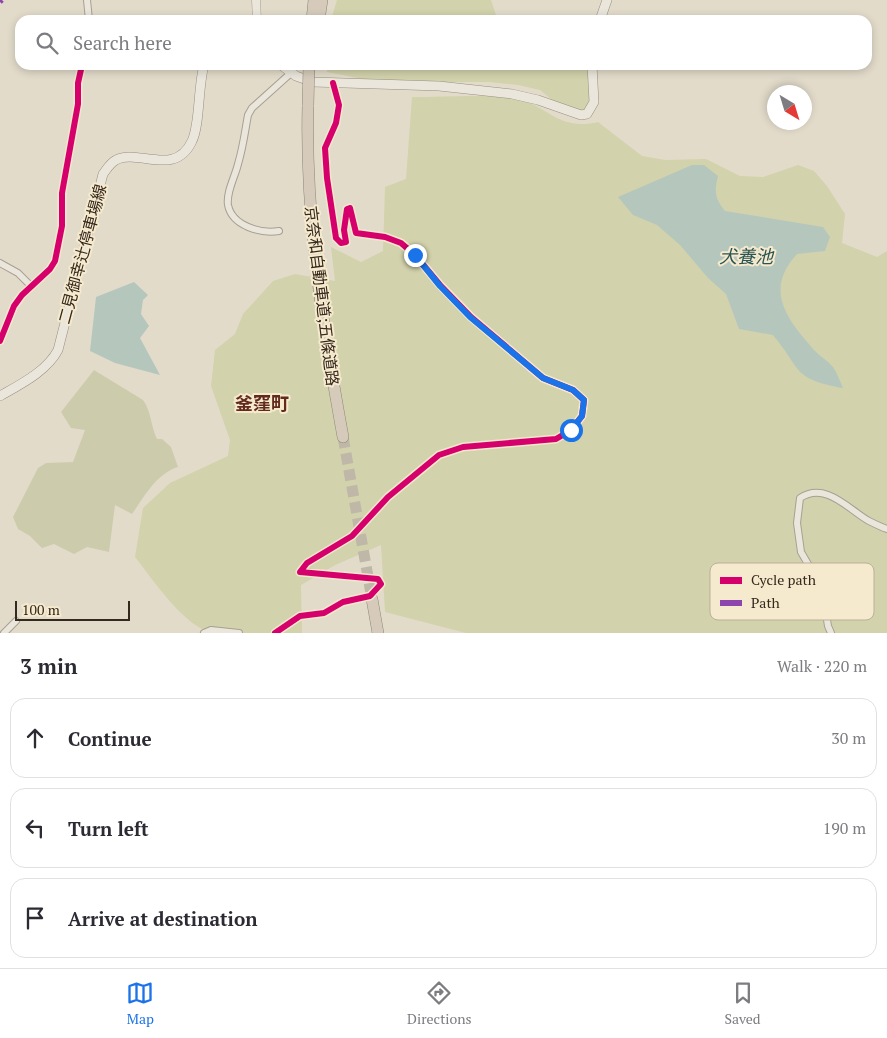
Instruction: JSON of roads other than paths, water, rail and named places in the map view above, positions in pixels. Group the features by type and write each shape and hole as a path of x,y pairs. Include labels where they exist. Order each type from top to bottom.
{"highway":[{"path":"305,15 306,0"},
{"path":"312,15 314,0"},
{"path":"320,15 322,0"},
{"path":"306,70 309,91"},
{"name":"京奈和自動車道;五條道路","path":"309,70 307,158 313,249 343,437"},
{"path":"372,599 378,633"}],"main road":[{"path":"602,15 607,0"},
{"name":"二見御幸辻停車場線","path":"0,396 43,369 53,360 58,350 103,174 109,165 121,158 155,161 171,159 180,155 192,142 203,70"},
{"path":"287,70 314,82 439,86 512,94 538,100 582,115 587,114 594,102 592,70"}],"street":[{"path":"87,0 88,15"},
{"path":"256,0 257,15"},
{"path":"0,341 14,306 50,269 55,260 62,226 62,193 78,104 78,83 81,70"},
{"path":"279,231 250,229 228,207 228,195 239,163 248,115 252,108 291,73"},
{"path":"275,633 300,616 324,613 343,602 370,596 382,584 378,579 300,572 307,563 352,536 388,497 439,455 464,447 556,439 571,430 582,416 584,400 573,390 543,378 470,317 440,286 415,255 401,243 385,237 356,233 350,208 347,209 344,230 346,242 341,243 336,238 327,178 325,148 336,123 339,105 333,83"},
{"path":"0,263 18,273 32,286"},
{"path":"807,563 801,552 797,523 800,498 811,493 823,494 845,502 868,521 887,529"},
{"path":"827,620 831,633"},
{"path":"4,633 16,621"},
{"path":"204,633 211,630 239,633"}],"water":[{"name":"犬養池","path":"692,165 704,165 718,176 716,195 725,211 823,227 830,237 825,251 797,254 787,268 782,280 781,293 783,305 788,316 815,351 833,367 843,388 827,385 806,377 794,365 773,335 739,329 726,294 708,278 680,245 657,225 633,215 618,197"},
{"path":"134,282 148,295 143,300 141,314 149,326 140,338 160,375 115,363 90,351 96,297"}],"tunnel":[{"path":"343,437 372,599"}],"district":[{"name":"釜窪町","path":"262,403"}]}
